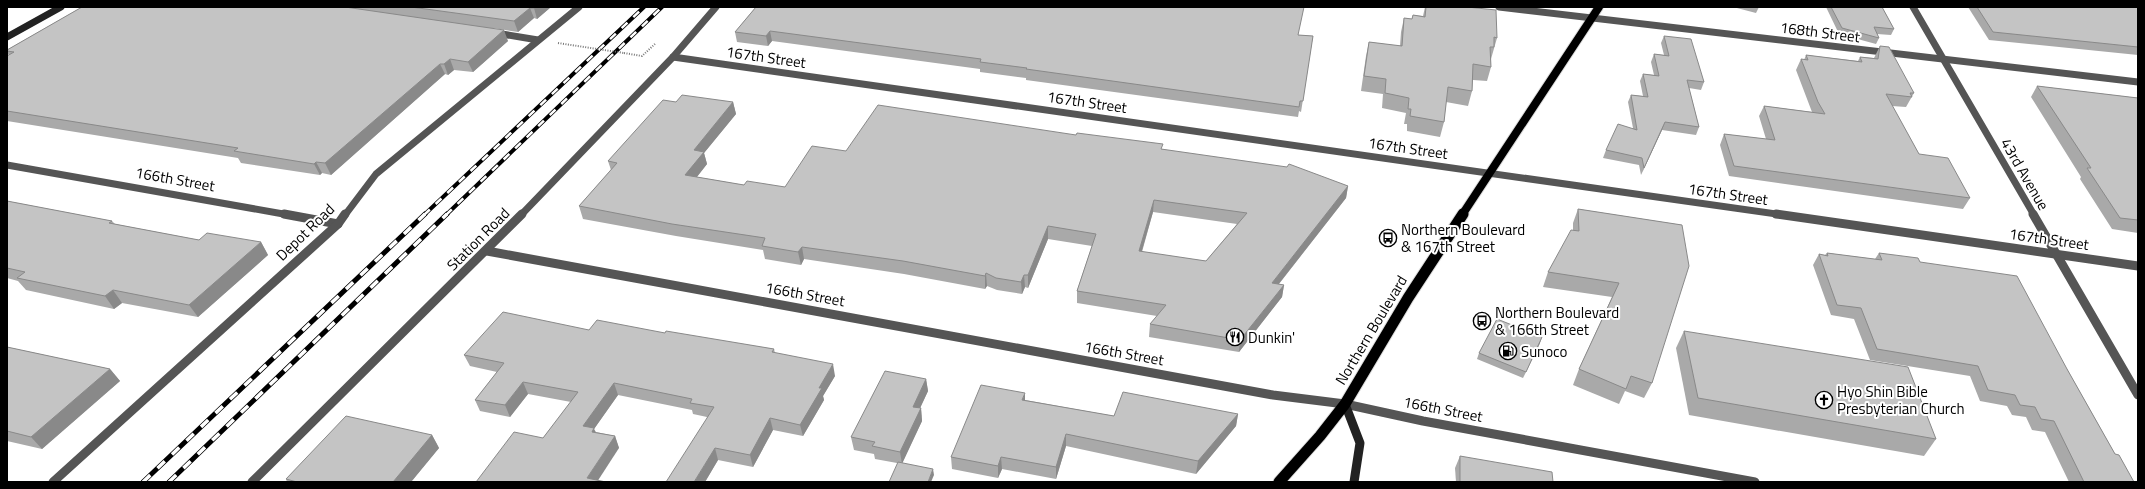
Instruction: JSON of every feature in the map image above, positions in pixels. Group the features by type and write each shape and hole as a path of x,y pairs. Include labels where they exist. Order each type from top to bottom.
{"main road":[{"name":"Northern Boulevard","path":"1279,482 1346,404 1408,298 1599,7"}],"street":[{"path":"7,37 61,7"},
{"name":"Depot Road","path":"53,482 338,224 376,174 579,7"},
{"name":"Station Road","path":"252,482 487,251 673,58 716,7"},
{"name":"168th Street","path":"1499,7 2138,82"},
{"name":"43rd Avenue","path":"1913,7 2138,395"},
{"path":"491,32 538,40"},
{"name":"167th Street","path":"673,58 2138,266"},
{"name":"166th Street","path":"7,165 338,224"},
{"name":"166th Street","path":"487,251 1273,396 1346,404 1423,422 1755,482"},
{"path":"1346,404 1360,442 1354,482"}],"path":[{"path":"558,43 642,56 656,42"}],"building":[{"path":"82,7 345,7 504,30 468,62 450,59 444,64 440,64 325,163 316,162 314,164 234,151 238,148 7,111 7,56 14,52 7,50"},
{"path":"411,7 535,7 530,8 514,21"},
{"path":"756,7 1304,7 1298,35 1313,36 1303,101 1300,101 1299,107 1026,69 1027,68 980,62 981,59 770,31 766,36 735,32"},
{"path":"1426,7 1467,7 1496,10 1497,38 1494,37 1494,47 1490,47 1491,67 1473,64 1472,91 1448,87 1444,122 1410,116 1411,109 1408,109 1409,98 1385,93 1386,79 1364,76 1369,42 1402,46 1404,18 1412,19 1413,15 1425,17"},
{"path":"1831,7 1882,7 1894,29 1874,27 1879,38 1842,28"},
{"path":"1977,7 2138,7 2138,47 1993,32"},
{"path":"1664,36 1691,39 1704,82 1687,80 1699,127 1665,122 1644,168 1642,158 1606,150 1618,124 1637,130 1631,95 1648,97 1643,74 1659,76 1654,54 1669,56"},
{"path":"1880,46 1889,47 1914,93 1910,93 1912,97 1886,94 1919,154 1948,158 1970,198 1734,166 1724,134 1775,140 1764,106 1825,114 1818,102 1801,59 1808,60 1806,55 1862,62 1860,57 1878,59"},
{"path":"2037,86 2138,98 2138,220 2120,218 2087,168 2091,168"},
{"path":"682,95 733,102 694,150 704,152 685,175 744,185 747,181 785,187 812,146 846,151 878,105 1076,135 1077,133 1163,144 1161,149 1287,167 1289,164 1348,186 1272,283 1284,285 1240,340 1150,324 1166,305 1077,291 1096,234 1048,226 1028,275 1024,275 1021,282 996,278 986,273 985,276 903,261 802,247 798,252 762,246 765,238 672,224 579,206 617,163 608,161 663,100 676,102","holes":["1154,200 1247,213 1206,261 1139,251"]},
{"path":"7,201 112,221 109,223 199,240 207,233 261,242 189,305 113,290 105,296 17,278 25,272 7,268"},
{"path":"1578,209 1682,225 1689,266 1652,383 1631,376 1626,389 1579,369 1619,283 1548,272 1571,230 1579,231"},
{"path":"1827,253 1882,260 1879,253 1918,258 1920,262 2017,276 2115,454 2119,455 2134,482 2084,482 2054,421 2041,419 2035,407 2020,405 2015,395 1988,390 1978,366 1877,349 1861,308 1837,305 1819,254 1828,256"},
{"path":"503,312 589,330 597,320 665,333 666,331 774,349 772,352 833,364 819,388 822,388 800,425 770,418 750,455 715,448 694,482 666,482 714,407 690,403 692,399 614,383 583,426 594,428 592,432 615,436 587,478 606,482 476,482 514,432 543,438 578,392 523,382 505,405 475,400 504,363 464,355"},
{"name":"Sunoco","path":"1497,319 1542,337 1526,372 1479,353"},
{"path":"1684,331 1908,367 1936,439 1698,398"},
{"path":"7,347 110,369 31,437 7,431"},
{"path":"885,371 926,379 913,407 921,408 900,452 872,446 875,442 851,437"},
{"path":"981,385 1025,393 1022,400 1114,416 1123,392 1238,414 1198,461 1066,434 1056,467 1001,457 998,466 951,457"},
{"path":"346,416 432,435 393,482 297,482 286,479"},
{"path":"1460,456 1552,472 1553,482 1460,482"},
{"path":"898,462 933,469 928,482 889,482"}],"railway":[{"path":"424,215 644,7"},
{"path":"446,215 662,7"},
{"path":"143,482 425,214"},
{"path":"169,482 447,214"}],"place":[{"name":"Northern Boulevard & 167th Street","path":"1388,238"},
{"name":"Northern Boulevard & 166th Street","path":"1482,321"},
{"name":"Dunkin'","path":"1235,337"},
{"name":"Sunoco","path":"1508,351"},
{"name":"Hyo Shin Bible Presbyterian Church","path":"1824,400"}]}
